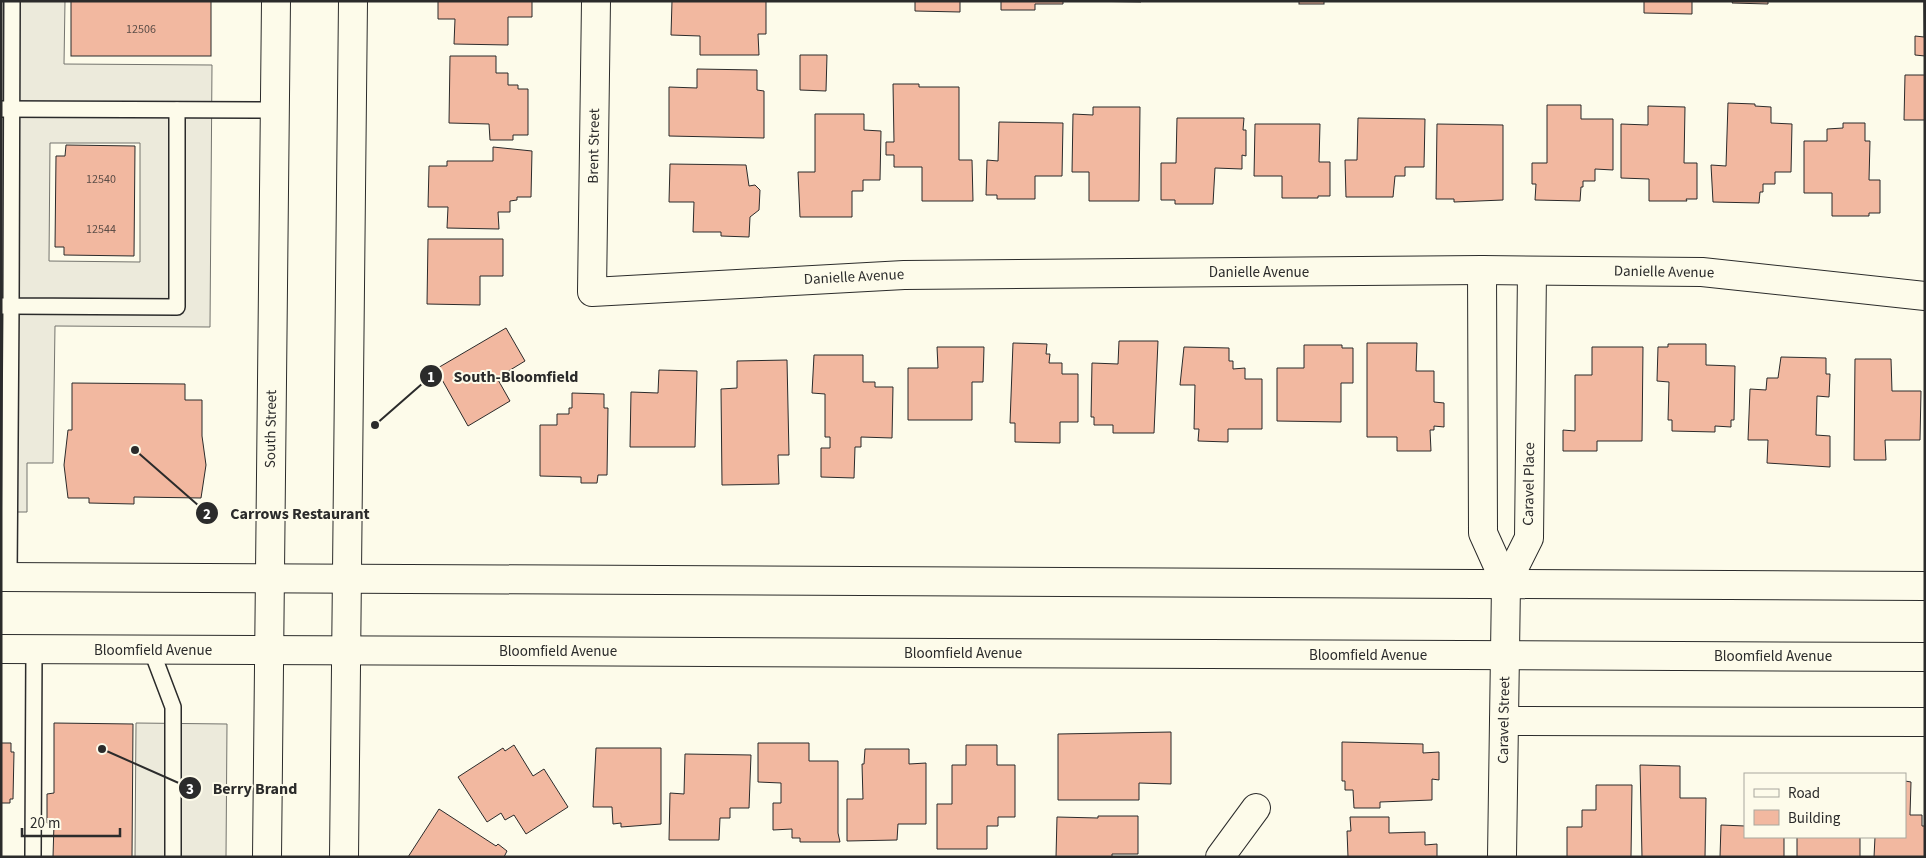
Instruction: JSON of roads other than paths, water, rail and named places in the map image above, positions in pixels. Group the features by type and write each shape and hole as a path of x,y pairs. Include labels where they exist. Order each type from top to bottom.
{"street":[{"name":"South Street","path":"267,857 276,1"},
{"path":"344,857 353,1"},
{"name":"Brent Street","path":"592,292 596,1"},
{"path":"1482,270 1483,533 1506,584"},
{"name":"Danielle Avenue","path":"592,292 904,274 1532,270 1702,272 1925,296"},
{"name":"Caravel Place","path":"1506,584 1529,538 1532,270"},
{"path":"5,577 1925,586"},
{"name":"Caravel Street","path":"1502,857 1506,584"},
{"name":"Bloomfield Avenue","path":"1,650 151,649 1925,657"},
{"path":"1504,720 1925,722"},
{"path":"1220,857 1256,808"}],"lane":[{"path":"5,577 7,109 12,1"},
{"path":"7,109 275,110"},
{"path":"6,306 177,307 177,110"},
{"path":"151,649 173,707 173,857"},
{"path":"33,857 34,650"}],"place":[{"name":"South-Bloomfield","path":"375,425"},
{"name":"Carrows Restaurant","path":"135,450"},
{"name":"Berry Brand","path":"102,749"}]}
